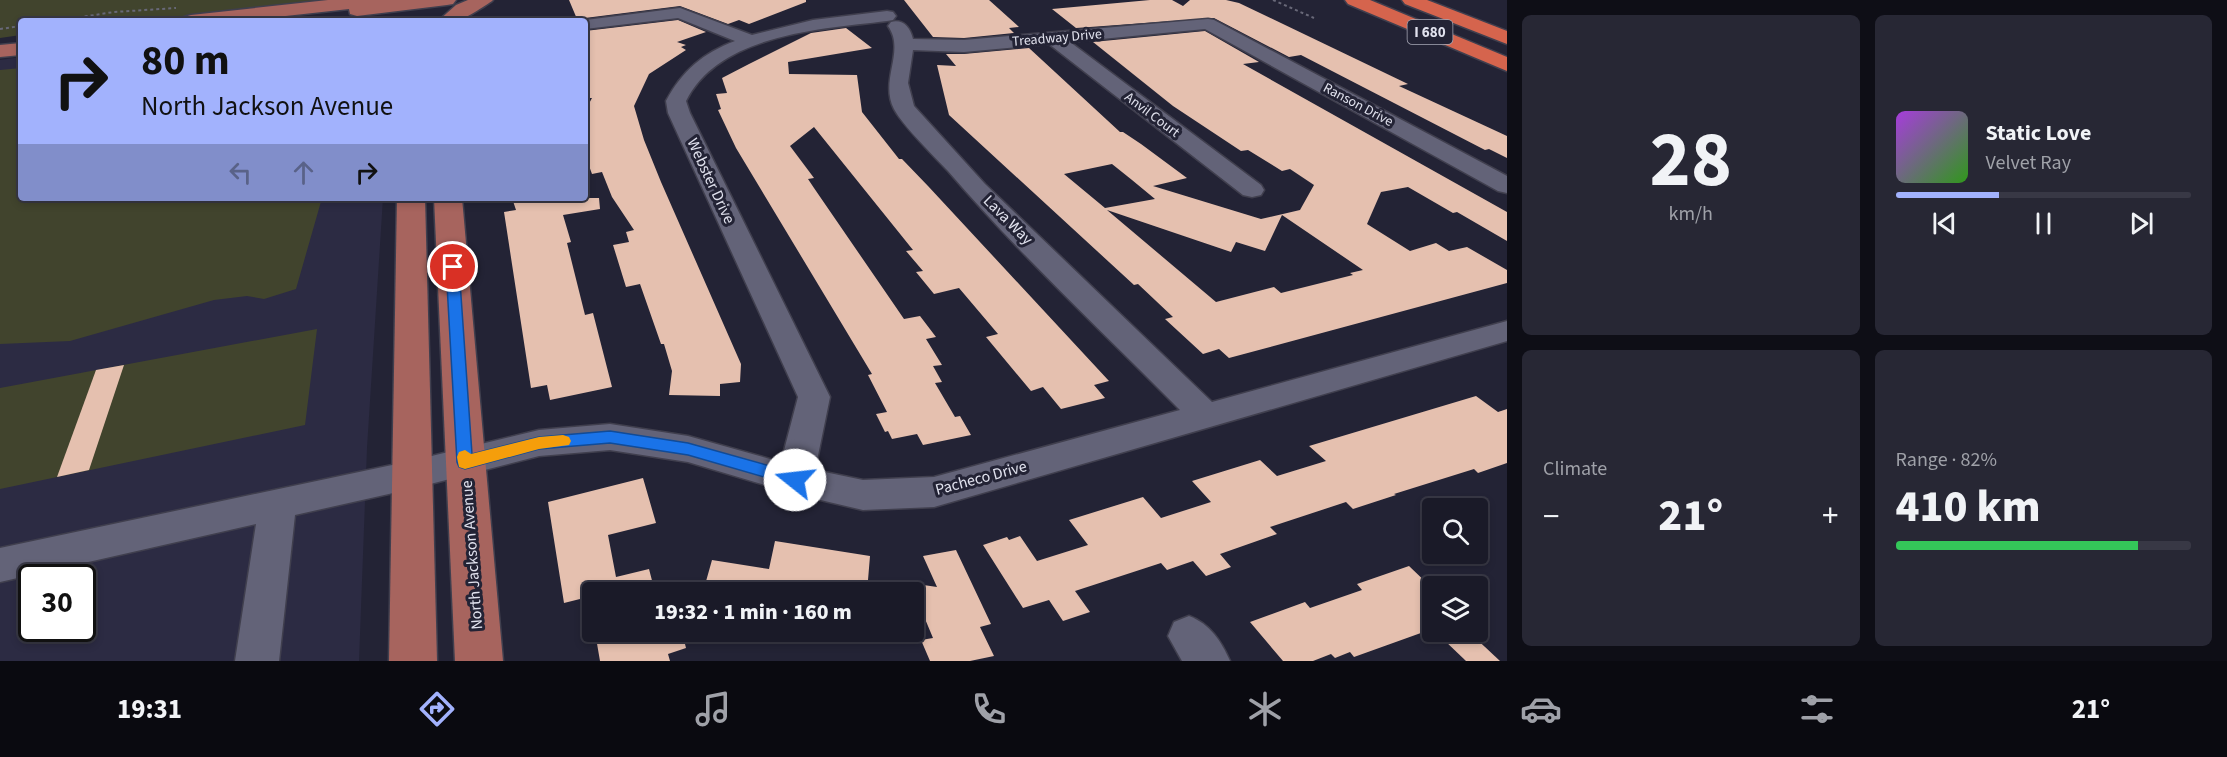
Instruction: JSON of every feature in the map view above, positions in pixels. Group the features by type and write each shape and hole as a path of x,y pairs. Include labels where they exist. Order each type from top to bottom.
{"highway":[{"name":"I 680","path":"1354,0 1507,65"},
{"name":"I 680","path":"1410,0 1507,38"}],"main road":[{"path":"184,14 373,0"},
{"path":"292,18 349,11 420,8 446,0 447,18"},
{"path":"451,18 484,0"},
{"path":"349,11 394,14 404,18"},
{"path":"0,43 18,40"},
{"path":"0,51 18,49"},
{"path":"411,201 413,661"},
{"name":"North Jackson Avenue","path":"448,201 479,661"}],"street":[{"path":"865,0 887,16 902,32 906,44"},
{"path":"588,24 680,13 752,41"},
{"name":"Webster Drive","path":"795,480 814,398 679,113 676,101 696,71 723,53 752,41 827,24 887,16"},
{"name":"Treadway Drive","path":"906,44 964,46 1208,24"},
{"name":"Ranson Drive","path":"1208,24 1507,186"},
{"name":"Anvil Court","path":"1053,38 1252,190"},
{"name":"Lava Way","path":"906,44 898,83 904,108 976,189 1207,417"},
{"name":"Pacheco Drive","path":"0,565 411,475 539,443 610,437 688,449 795,480 863,495 934,492 1507,331"},
{"path":"257,661 278,504"}],"path":[{"path":"1273,0 1314,18"},
{"path":"75,18 114,12 184,14"},
{"path":"0,29 18,26"}],"shaded area":[{"path":"18,57 18,201 383,201 367,448 359,661 0,661 0,60"}],"green space":[{"path":"0,0 330,0 172,18 18,18 18,35 0,38"},
{"path":"18,68 18,201 321,201 296,289 264,299 247,296 214,300 70,341 0,344 0,70"},
{"path":"317,329 305,425 0,489 0,388"}],"building":[{"path":"569,0 806,0 806,2 749,24 739,20 728,24 680,6 577,18"},
{"path":"904,0 989,0 1019,27 1009,28 1014,33 964,38 933,37"},
{"path":"1172,0 1183,6 1190,0 1226,0 1239,3 1408,84 1399,86 1507,136 1507,158 1489,149 1485,150 1301,55 1289,57 1214,18 1076,28 1052,9"},
{"path":"678,20 706,32 677,42 686,45 681,47 686,50 649,74 634,106 644,140 661,182 741,364 740,382 720,384 720,396 669,395 672,371 664,344 661,344 640,284 626,287 613,245 629,242 626,232 634,230 612,197 602,172 592,174 588,163 588,105 592,98 588,98 588,48 590,48 588,31"},
{"path":"846,28 872,48 788,62 789,74 857,75 862,112 899,159 902,159 928,186 1109,381 1094,385 1105,398 1061,409 1043,387 1031,391 986,337 998,334 959,288 934,294 916,272 923,271 906,251 913,250 814,127 790,146 814,178 808,179 904,319 920,316 936,337 926,339 942,365 933,366 942,382 935,383 955,417 960,416 971,435 923,445 917,434 892,439 888,431 885,432 876,414 887,412 868,375 872,374 736,148 718,110 721,109 716,94 727,93 722,78 749,64 811,33"},
{"path":"1205,31 1259,62 1243,64 1507,212 1507,241 1408,187 1381,192 1367,224 1410,251 1436,243 1449,251 1467,247 1507,270 1507,283 1229,358 1219,349 1203,354 1165,319 1173,317 1138,284 1134,285 949,115 937,65 956,66 946,54 1029,48 1120,132 1141,144 1187,178 1153,186 1261,219 1300,210 1314,185 1290,169 1282,171 1248,150 1241,151 1173,106 1093,42","holes":["1112,164 1132,180 1155,199 1105,208 1064,174","1107,210 1231,252 1236,242 1265,251 1282,215 1363,270 1350,273 1353,275 1281,293 1274,287 1216,302"]},
{"path":"588,198 599,198 600,209 563,215 571,242 567,243 585,315 593,313 612,387 550,400 547,385 531,388 504,212 516,210 513,201 588,201"},
{"path":"124,365 89,470 57,477 96,370"},
{"path":"1476,396 1498,412 1507,409 1507,463 1478,473 1474,469 1353,509 1346,502 1270,527 1277,534 1220,554 1231,567 1206,576 1193,561 1167,570 1161,563 1075,591 1090,612 1063,621 1049,600 1023,608 983,545 1007,537 1009,540 1020,536 1037,561 1088,545 1069,520 1143,497 1161,518 1211,502 1192,481 1260,460 1277,476 1326,461 1309,446"},
{"path":"643,478 656,523 608,535 616,577 649,569 652,582 582,582 582,598 564,603 548,502"},
{"path":"775,541 870,556 868,582 706,582 712,560 769,569"},
{"path":"956,550 991,624 980,627 994,656 970,661 930,661 922,642 933,638 924,616 924,585 937,587 923,556"},
{"path":"1409,566 1422,578 1422,633 1354,657 1350,652 1335,658 1331,654 1313,661 1283,661 1250,622 1305,602 1310,608 1362,590 1357,584"},
{"path":"597,642 684,642 686,648 668,654 670,661 600,661"},
{"path":"1446,642 1480,642 1500,661 1466,661"}],"slow traffic":[{"path":"465,457 465,462 539,443 563,441"}],"route":[{"path":"453,267 465,462 539,443 610,437 688,449 795,480"}]}
